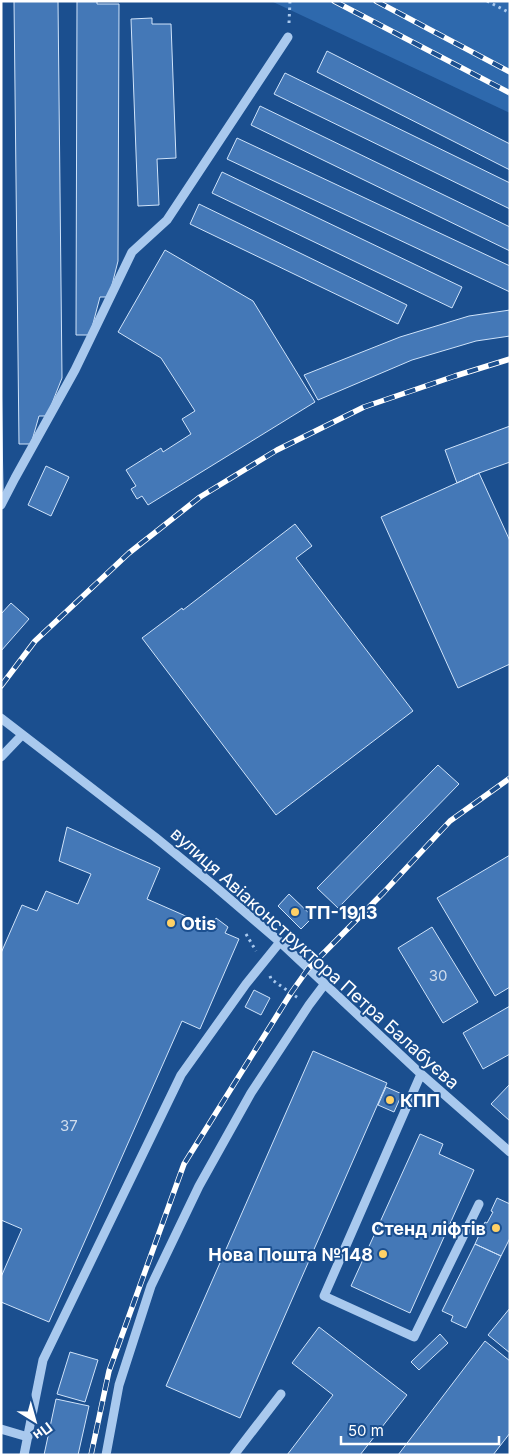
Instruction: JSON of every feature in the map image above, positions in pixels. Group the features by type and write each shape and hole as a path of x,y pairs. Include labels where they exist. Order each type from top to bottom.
{"street":[{"path":"1,505 14,478 75,370 132,252 167,220 288,37"},
{"name":"вулиця Авіаконструктора Петра Балабуєва","path":"1,718 156,837 280,942 421,1074 510,1152"},
{"path":"1,757 22,735"},
{"path":"24,1455 43,1360 181,1075 246,984 280,942"},
{"path":"106,1455 119,1384 151,1286 199,1186 251,1093 324,985"},
{"path":"421,1074 324,1296 414,1337 479,1204"},
{"path":"234,1455 281,1394"},
{"path":"1,1430 28,1437"}],"path":[{"path":"288,37 290,1"},
{"path":"487,1 510,13"}],"shaded area":[{"path":"271,1 510,1 510,113"}],"building":[{"path":"14,1 58,1 62,378 47,416 39,416 31,444 19,444"},
{"path":"77,1 97,1 97,4 119,4 118,261 109,297 100,297 90,335 76,335"},
{"path":"152,18 152,24 171,24 176,158 157,159 159,205 138,206 131,19"},
{"path":"327,51 510,144 510,170 317,72"},
{"path":"285,73 510,183 510,209 274,94"},
{"path":"260,106 510,227 510,251 251,125"},
{"path":"237,138 510,266 510,292 227,159"},
{"path":"222,172 462,287 452,308 212,193"},
{"path":"199,204 407,305 398,324 190,224"},
{"path":"165,250 253,301 315,402 148,505 142,496 137,499 131,489 136,486 126,470 161,448 163,452 191,434 182,419 195,411 161,358 118,332"},
{"path":"510,310 510,336 476,341 412,360 318,400 304,375 400,337 469,316"},
{"path":"1,365 3,492 1,496"},
{"path":"510,426 510,462 457,483 445,450"},
{"path":"46,466 69,477 51,516 28,505"},
{"path":"479,473 510,541 510,664 458,688 381,517"},
{"path":"295,524 312,546 296,558 413,711 276,815 142,638 182,608 183,610"},
{"path":"11,603 29,619 1,651 1,614"},
{"path":"438,765 459,784 338,908 317,888"},
{"path":"67,827 160,868 147,899 213,928 216,918 228,927 225,933 239,939 200,1029 182,1021 49,1322 1,1302 1,1277 22,1229 1,1220 1,953 22,905 37,911 46,891 78,904 91,874 59,861"},
{"path":"510,855 510,987 495,996 437,898"},
{"name":"ТП-1913","path":"289,894 313,917 301,929 278,906"},
{"path":"432,927 478,1002 443,1023 398,948"},
{"path":"254,990 270,998 261,1015 245,1007"},
{"path":"510,1006 510,1054 483,1069 463,1033"},
{"path":"313,1051 387,1083 240,1418 166,1386"},
{"path":"510,1084 510,1121 491,1104"},
{"name":"КПП","path":"386,1087 402,1094 394,1112 378,1105"},
{"path":"420,1134 443,1144 439,1154 474,1170 410,1313 351,1286"},
{"name":"Стенд ліфтів","path":"497,1198 510,1204 510,1238 501,1256 475,1244 485,1222 487,1223 493,1212 491,1211"},
{"path":"475,1244 501,1256 466,1328 451,1321 453,1316 442,1311"},
{"path":"510,1308 510,1353 488,1335"},
{"path":"319,1327 407,1395 360,1455 287,1455 333,1395 292,1363"},
{"path":"440,1334 448,1343 419,1370 411,1362"},
{"path":"485,1341 510,1361 510,1433 493,1455 398,1455"},
{"path":"70,1352 98,1360 85,1402 57,1394"},
{"path":"56,1399 89,1406 78,1455 44,1455"}],"railway":[{"path":"334,1 510,93"},
{"path":"376,1 510,72"},
{"path":"1,686 35,641 129,553 200,497 277,450 364,407 510,359"},
{"path":"91,1455 109,1371 184,1164 308,969 384,892 450,821 510,778"}],"place":[{"name":"ТП-1913","path":"295,912"},
{"name":"Otis","path":"171,923"},
{"name":"КПП","path":"390,1100"},
{"name":"Стенд ліфтів","path":"496,1228"},
{"name":"Нова Пошта №148","path":"383,1254"}]}
